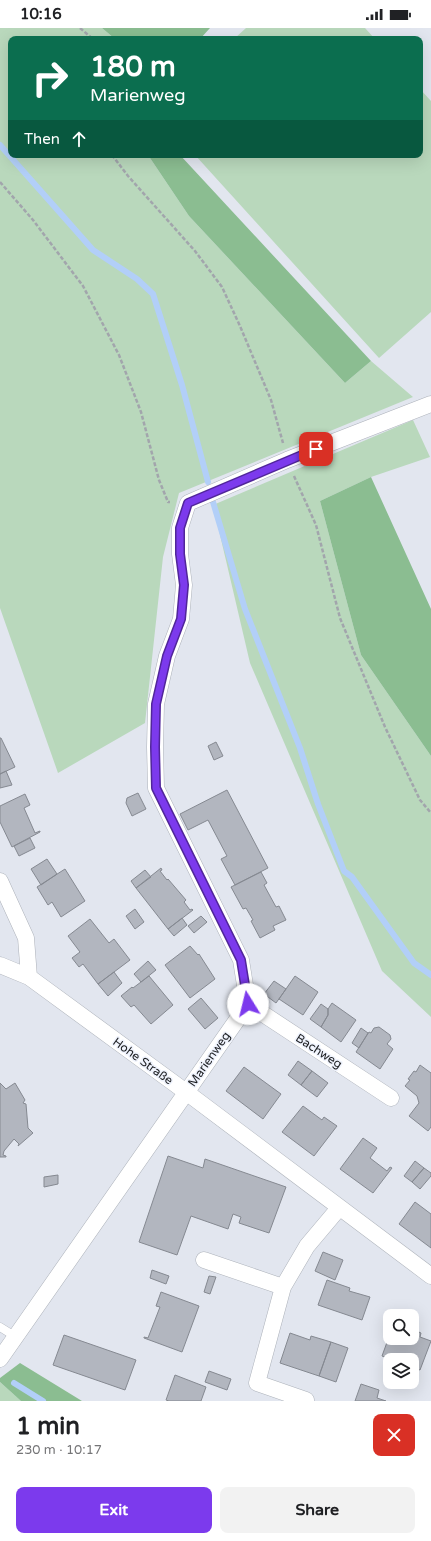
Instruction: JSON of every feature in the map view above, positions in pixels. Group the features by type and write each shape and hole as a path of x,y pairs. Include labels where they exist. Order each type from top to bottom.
{"street":[{"path":"248,1004 241,960 156,788 156,704 167,656 181,619 184,585 180,554 180,528 188,503 287,460 431,404"},
{"path":"0,881 26,938 29,978"},
{"name":"Hohe Straße","path":"0,964 29,978 186,1092 431,1276"},
{"name":"Marienweg","path":"0,1359 248,1004"},
{"name":"Bachweg","path":"248,1004 390,1098"},
{"path":"306,1400 257,1383 283,1287 308,1246 339,1208"},
{"path":"204,1260 283,1287"}],"lane":[{"path":"0,1327 16,1337"}],"path":[{"path":"80,28 89,36"},
{"path":"114,158 128,176 195,251 222,286 271,400 287,460 316,525 340,618 385,727 420,800 431,813"},
{"path":"0,182 33,220 83,286 119,355 140,412 159,480 168,502 188,503"}],"green space":[{"path":"0,28 102,28 111,36 8,36 8,158 150,158 189,216 345,383 371,361 413,397 179,493 163,557 145,723 58,773 0,608"},
{"path":"102,28 210,28 203,36 111,36"},
{"path":"246,28 365,28 372,36 237,36"},
{"path":"423,92 431,101 431,312 379,358 198,158 423,158"},
{"path":"150,158 183,158 371,361 345,383 189,216"},
{"path":"413,420 430,457 371,477 320,501 361,655 431,756 431,1017 382,971 250,663 213,505"},
{"path":"371,477 431,609 431,756 361,655 320,501"},
{"path":"20,1363 82,1401 21,1401 0,1382 0,1378"},
{"path":"0,1382 21,1401 0,1401"}],"building":[{"path":"0,738 15,767 0,774"},
{"path":"216,742 223,756 214,760 208,746"},
{"path":"6,771 12,785 0,788 0,774"},
{"path":"227,790 268,868 235,885 221,859 227,856 208,820 188,830 180,814"},
{"path":"138,793 146,809 132,816 126,803 127,798"},
{"path":"25,794 30,805 24,808 35,833 40,832 12,847 0,822 0,806"},
{"path":"30,838 35,848 19,856 14,846"},
{"path":"47,859 57,874 41,885 31,869"},
{"path":"161,868 162,870 160,871 186,900 184,902 190,910 193,910 168,929 136,888"},
{"path":"65,869 85,901 61,917 52,902 48,905 37,887"},
{"path":"145,870 151,877 136,888 131,881"},
{"path":"261,872 267,883 264,885 276,907 279,906 286,920 273,926 275,930 260,938 251,921 253,920 246,908 243,909 231,887"},
{"path":"135,909 144,922 135,929 126,916"},
{"path":"201,916 207,922 194,933 188,926"},
{"path":"182,918 187,925 174,936 168,929"},
{"path":"90,919 109,943 114,939 130,960 98,984 83,964 79,967 72,958 80,952 68,936"},
{"path":"190,946 198,955 199,954 215,979 190,998 165,965"},
{"path":"148,961 156,970 141,982 134,974"},
{"path":"114,972 122,983 108,996 98,984"},
{"path":"149,976 173,1005 151,1024 134,1005 131,1007 121,996"},
{"path":"295,976 318,992 303,1015 279,999"},
{"path":"274,981 286,989 276,1003 264,994"},
{"path":"201,998 218,1018 205,1029 188,1009"},
{"path":"332,1003 356,1020 341,1042 321,1027 328,1015 328,1009"},
{"path":"321,1004 328,1009 328,1015 321,1027 310,1019"},
{"path":"379,1027 390,1035 391,1039 387,1044 393,1049 380,1069 356,1052 369,1032 371,1033 374,1028"},
{"path":"361,1028 368,1033 359,1048 352,1043"},
{"path":"298,1061 312,1071 301,1085 288,1075"},
{"path":"420,1065 431,1073 431,1127 428,1131 409,1116 419,1103 417,1096 405,1086 410,1080 408,1079 414,1071 416,1072"},
{"path":"244,1067 281,1094 263,1119 226,1091"},
{"path":"312,1071 328,1083 317,1097 301,1085"},
{"path":"0,1083 6,1089 15,1083 25,1100 23,1103 26,1104 28,1128 33,1133 18,1146 19,1144 14,1139 4,1151 3,1155 6,1157 0,1157"},
{"path":"303,1106 322,1120 324,1117 337,1126 314,1156 282,1132"},
{"path":"363,1138 377,1148 370,1158 387,1171 390,1167 392,1168 373,1193 340,1169"},
{"path":"168,1156 203,1168 205,1159 286,1187 269,1233 239,1223 241,1217 233,1214 228,1229 191,1216 177,1255 139,1242"},
{"path":"415,1161 424,1168 412,1182 404,1176"},
{"path":"424,1168 431,1173 431,1176 420,1189 412,1182"},
{"path":"58,1175 58,1184 44,1187 44,1177"},
{"path":"415,1202 431,1214 431,1248 399,1224"},
{"path":"323,1252 343,1260 335,1280 315,1271"},
{"path":"152,1270 169,1276 166,1284 150,1278"},
{"path":"209,1276 216,1277 210,1294 204,1292"},
{"path":"327,1280 350,1288 349,1291 370,1297 362,1320 318,1305"},
{"path":"161,1292 199,1306 182,1352 144,1338 148,1338 160,1307 156,1306"},
{"path":"419,1332 421,1333 420,1337 431,1341 420,1370 419,1353 383,1353 386,1345 419,1345"},
{"path":"290,1333 310,1340 311,1336 331,1342 319,1376 280,1363"},
{"path":"64,1335 136,1360 125,1390 53,1365"},
{"path":"331,1342 348,1348 336,1382 319,1376"},
{"path":"209,1371 231,1379 227,1390 205,1382"},
{"path":"175,1375 206,1387 201,1401 166,1400"},
{"path":"361,1384 379,1390 377,1398 386,1401 355,1401"}],"waterway":[{"path":"0,145 8,154"},
{"path":"12,158 93,250 137,279 153,294 182,385 208,482"},
{"path":"213,502 245,609 300,748 318,804 344,871 352,877 414,963 431,975"},
{"path":"14,1383 43,1401"}],"route":[{"path":"248,1004 241,960 156,788 156,704 167,656 181,619 184,585 180,554 180,528 188,503 316,449"}]}
